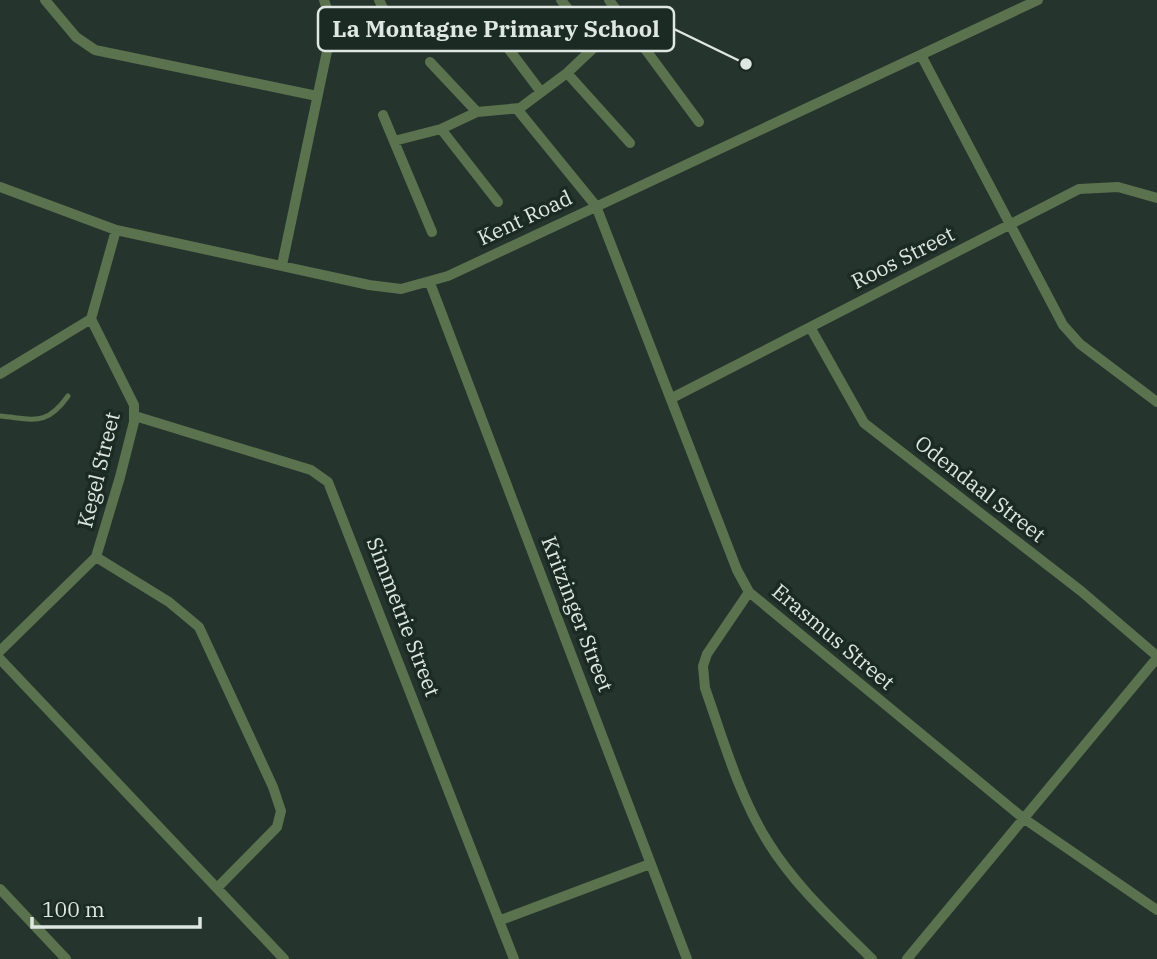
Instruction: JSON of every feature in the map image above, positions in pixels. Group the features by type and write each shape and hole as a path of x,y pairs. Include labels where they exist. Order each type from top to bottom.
{"street":[{"path":"45,0 76,37 100,52 317,96"},
{"path":"282,265 330,37 330,18 324,0"},
{"path":"379,0 385,12"},
{"path":"561,0 597,46"},
{"path":"610,0 699,122"},
{"name":"Kent Road","path":"0,187 116,230 401,289 430,283 1038,0"},
{"path":"480,11 541,92"},
{"path":"394,141 441,129 477,112 517,109 567,74 624,19"},
{"path":"921,55 1050,304 1070,334 1157,402"},
{"path":"430,62 477,112"},
{"path":"567,74 630,143"},
{"name":"Erasmus Street","path":"517,109 596,206 737,570 749,592 1023,818 1157,910"},
{"path":"383,115 432,232"},
{"path":"441,129 498,202"},
{"name":"Roos Street","path":"672,398 1056,200 1090,186 1118,187 1157,198"},
{"path":"0,374 91,319 116,230"},
{"name":"Kritzinger Street","path":"430,283 687,959"},
{"name":"Kegel Street","path":"0,651 96,557 135,416 131,398 91,319"},
{"name":"Odendaal Street","path":"810,327 864,423 1081,591 1157,657"},
{"name":"Simmetrie Street","path":"135,416 312,470 328,482 514,959"},
{"path":"96,557 169,602 199,628 274,787 281,811 277,827 217,888"},
{"path":"749,592 707,654 703,666 705,688 749,806 769,844 798,881 872,959"},
{"path":"907,959 1157,657"},
{"path":"0,659 284,959"},
{"path":"501,920 650,864"},
{"path":"0,889 66,959"}],"lane":[{"path":"0,416 36,420 49,418 68,396"}],"place":[{"name":"La Montagne Primary School","path":"746,64"}]}
